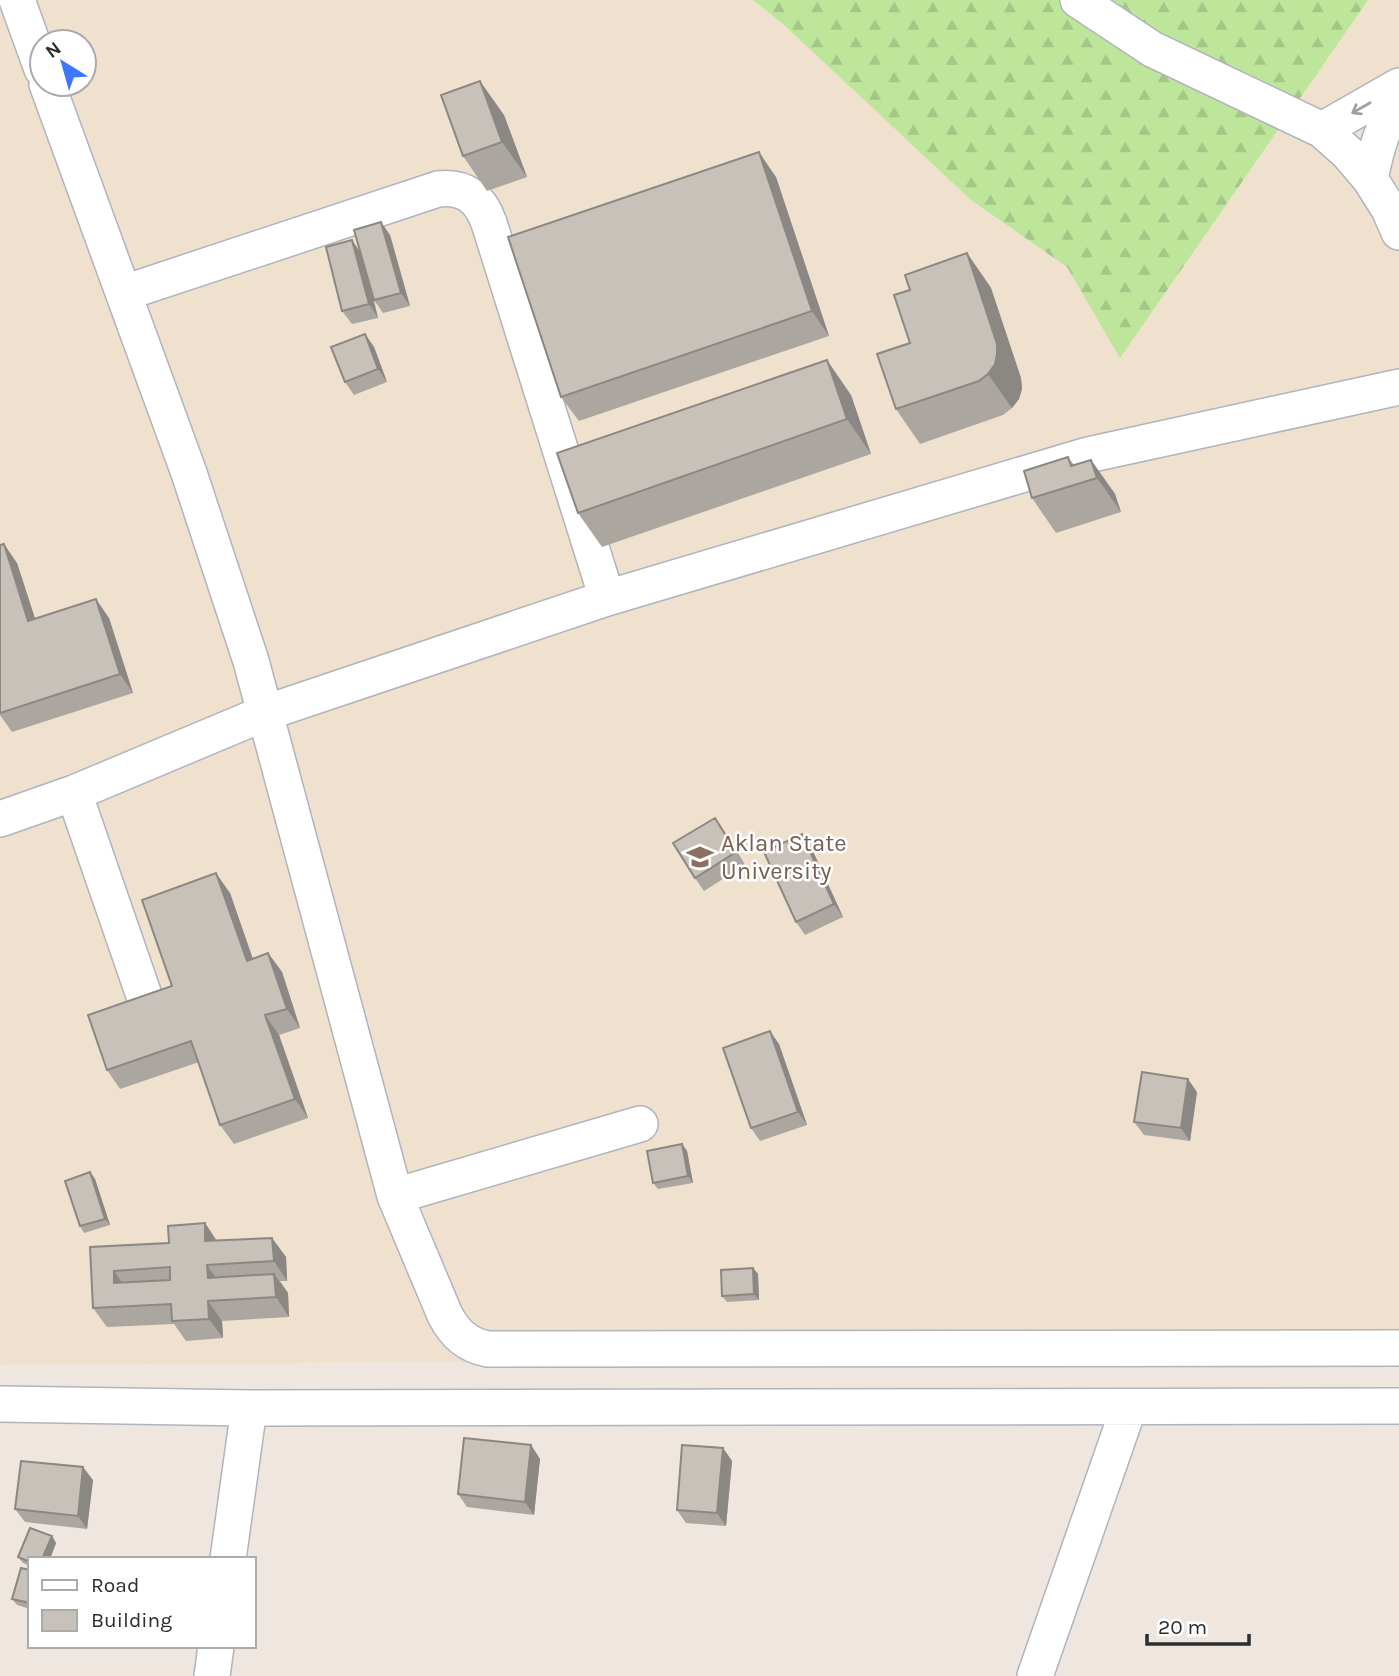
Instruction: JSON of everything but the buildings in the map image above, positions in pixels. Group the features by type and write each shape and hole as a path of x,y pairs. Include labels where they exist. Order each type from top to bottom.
{"street":[{"path":"17,0 28,30"},
{"path":"1078,0 1152,49 1322,130 1348,153 1370,179 1389,209 1399,232"},
{"path":"1322,130 1399,86"},
{"path":"52,98 189,472 251,661 395,1196 450,1323 463,1339 472,1345 488,1349 1399,1348"},
{"path":"1370,179 1384,127 1399,104"},
{"path":"124,293 439,189 456,189 467,193 477,200 485,211 607,598"},
{"path":"0,819 75,793 265,713 607,598 1088,455 1399,387"},
{"path":"75,793 148,1007"},
{"path":"395,1196 640,1124"},
{"path":"0,1404 249,1408 1399,1406"},
{"path":"1035,1676 1129,1407"},
{"path":"228,1557 249,1408"},
{"path":"212,1676 216,1648"}],"shaded area":[{"name":"Aklan State University","path":"0,0 753,0 785,26 971,200 1067,267 1120,357 1368,0 1399,0 1399,1356 0,1365"}],"green space":[{"path":"753,0 1368,0 1120,358 1067,267 971,200 785,26"}],"place":[{"name":"Aklan State University","path":"700,857"}]}
